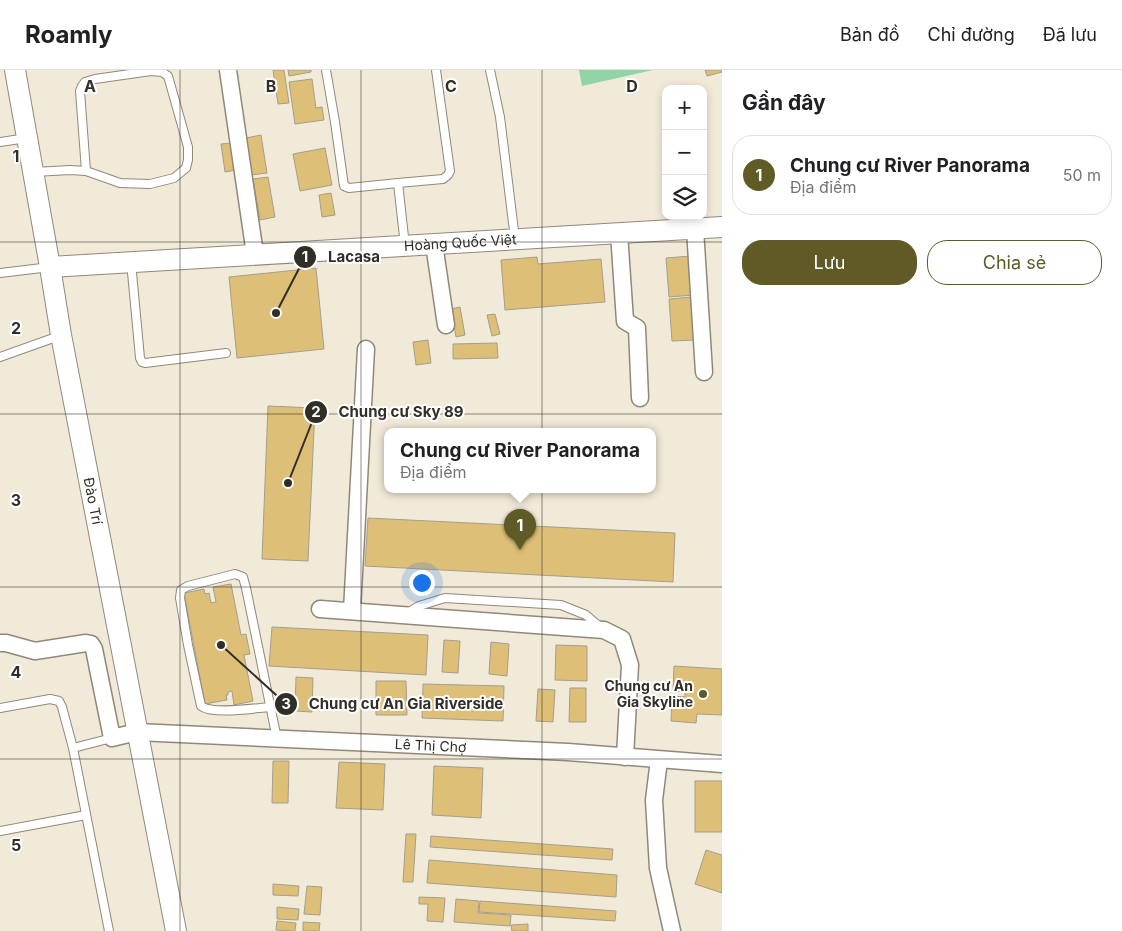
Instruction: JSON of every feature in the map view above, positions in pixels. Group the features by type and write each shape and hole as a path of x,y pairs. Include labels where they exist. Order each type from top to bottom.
{"street":[{"name":"Đào Trí","path":"15,70 61,335 173,930"},
{"path":"228,70 254,254"},
{"name":"Hoàng Quốc Việt","path":"50,266 722,227"},
{"path":"695,229 704,372"},
{"path":"619,233 625,321 637,328 640,398"},
{"path":"434,244 446,325"},
{"path":"352,611 366,349"},
{"path":"320,609 604,630 622,639 630,665 625,757"},
{"path":"0,643 36,651 91,644 94,649 112,738"},
{"name":"Lê Thị Chợ","path":"112,738 137,732 568,752 722,764"},
{"path":"659,760 654,800 657,859 672,931"}],"lane":[{"path":"326,70 344,186 349,188 444,179 448,175 450,171 436,70"},
{"path":"490,70 500,117 515,239"},
{"path":"33,172 86,171 120,183 150,184 174,178 186,168 188,148 168,76 162,72 151,71 85,82 80,91 86,171"},
{"path":"0,142 27,138"},
{"path":"398,183 405,246"},
{"path":"130,262 140,358 142,362 226,353"},
{"path":"0,273 50,266"},
{"path":"0,357 61,335"},
{"path":"270,707 225,710 206,709 201,706 188,645 180,598 181,590 188,586 235,574 243,577 277,739"},
{"path":"404,615 419,606 445,598 561,605 586,615 604,630"},
{"path":"0,708 50,699 59,701 62,707 73,748 109,931"},
{"path":"73,748 112,738"},
{"path":"0,831 86,815"}],"green space":[{"path":"579,70 653,70 582,86"}],"building":[{"path":"273,70 284,70 289,103 278,104"},
{"path":"288,70 311,70 311,72 289,76"},
{"path":"705,70 722,70 722,72 707,76"},
{"path":"312,79 316,108 322,107 324,120 295,124 289,82"},
{"path":"261,135 267,173 251,175 246,138"},
{"path":"232,143 236,170 225,172 221,144"},
{"path":"325,148 332,185 300,191 293,154"},
{"path":"268,177 275,217 260,220 253,179"},
{"path":"331,193 335,215 322,217 319,195"},
{"path":"691,256 694,295 669,297 666,258"},
{"path":"537,257 538,264 601,259 605,302 505,310 501,260"},
{"path":"316,268 324,349 237,358 229,277"},
{"path":"692,297 695,340 672,341 669,299"},
{"path":"460,307 465,335 456,337 451,309"},
{"path":"495,314 500,334 492,336 487,315"},
{"path":"428,340 431,363 416,365 413,342"},
{"path":"497,343 498,358 453,359 453,344"},
{"path":"268,406 315,408 308,561 262,559"},
{"path":"368,518 675,533 673,582 365,566"},
{"path":"231,584 241,635 246,634 250,654 244,655 253,701 234,705 232,691 226,695 227,700 205,704 184,593 204,589 205,594 209,593 211,603 216,602 213,587"},
{"path":"272,627 428,635 426,675 269,666"},
{"path":"444,640 460,641 458,673 442,672"},
{"path":"491,642 509,644 507,676 489,674"},
{"path":"556,645 587,646 587,681 555,680"},
{"name":"Chung cư An Gia Skyline","path":"674,666 722,669 722,715 697,714 696,723 671,721 672,696 685,697 685,692 673,691"},
{"path":"296,677 313,678 312,712 295,711"},
{"path":"376,681 406,681 407,715 376,715"},
{"path":"423,684 504,686 503,721 422,718"},
{"path":"570,688 586,688 586,722 569,722"},
{"path":"538,689 555,690 553,722 536,721"},
{"path":"273,761 289,761 288,803 272,803"},
{"path":"339,762 385,764 383,810 336,808"},
{"path":"434,766 483,768 481,818 432,815"},
{"path":"695,781 722,781 722,832 695,832"},
{"path":"406,834 416,834 413,882 403,882"},
{"path":"431,836 613,849 612,860 430,847"},
{"path":"706,850 722,855 722,893 695,884"},
{"path":"429,860 617,875 616,897 427,883"},
{"path":"273,884 299,886 298,896 273,895"},
{"path":"307,886 322,887 320,915 304,914"},
{"path":"419,897 445,898 443,922 427,921 428,904 419,904"},
{"path":"456,899 479,901 478,913 511,915 510,926 454,922"},
{"path":"480,901 616,911 615,921 479,912"},
{"path":"277,907 299,909 298,920 277,919"},
{"path":"277,921 296,923 295,931 276,930"},
{"path":"303,922 320,923 319,931 303,931"},
{"path":"528,924 528,931 512,931 511,925"}],"place":[{"name":"Lacasa","path":"276,313"},
{"name":"Chung cư Sky 89","path":"288,483"},
{"name":"Chung cư River Panorama","path":"520,550"},
{"name":"Chung cư An Gia Riverside","path":"221,645"},
{"name":"Chung cư An Gia Skyline","path":"703,694"}]}
